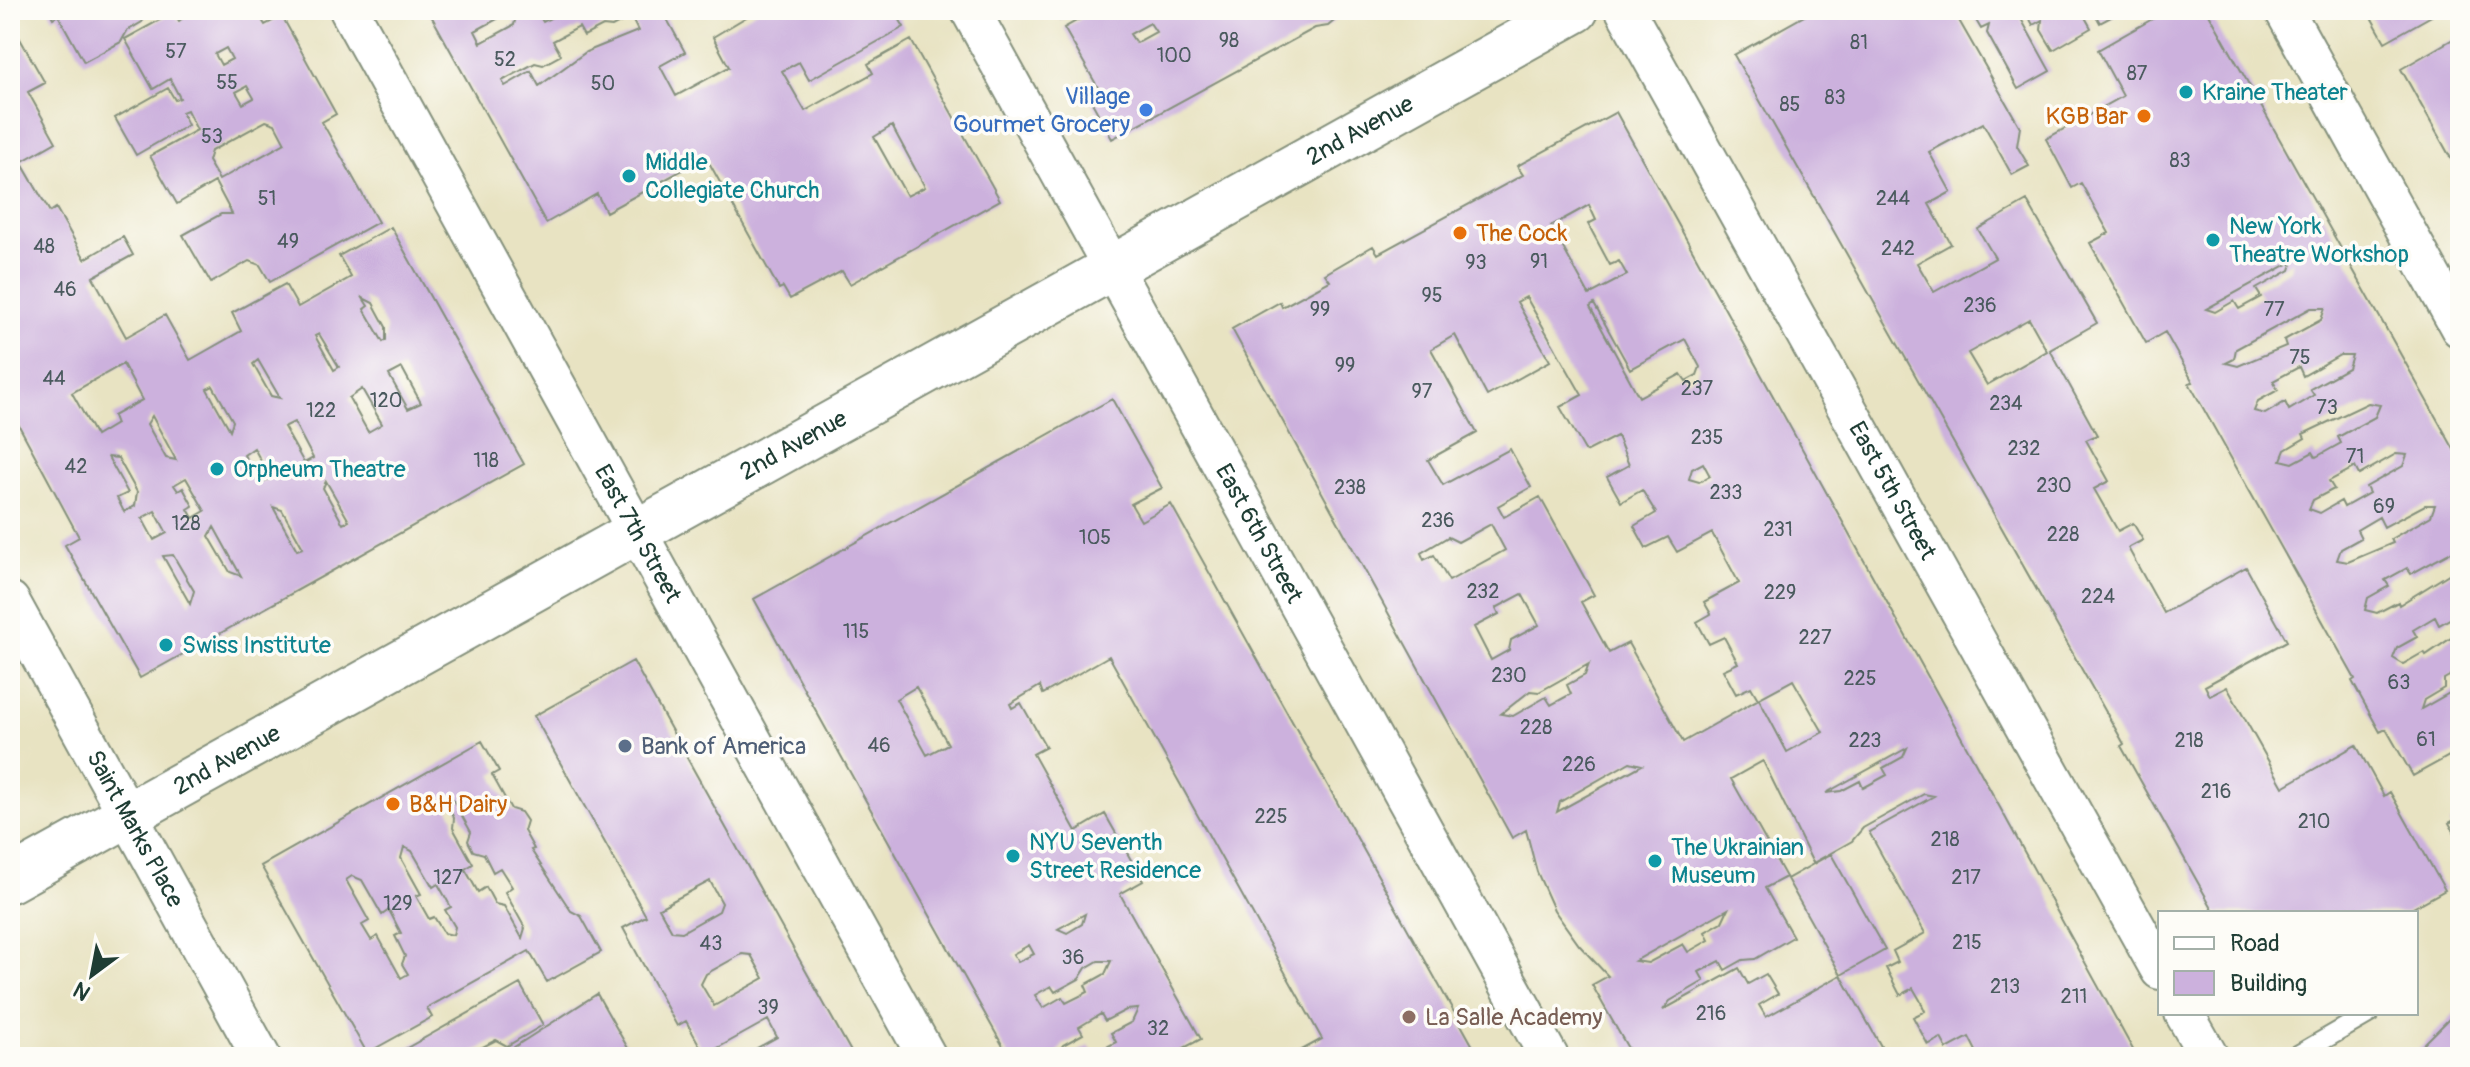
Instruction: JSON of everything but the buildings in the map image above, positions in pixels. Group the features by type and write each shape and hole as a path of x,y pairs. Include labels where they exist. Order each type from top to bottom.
{"main road":[{"name":"2nd Avenue","path":"10,880 640,533 1576,10"}],"street":[{"name":"East 7th Street","path":"349,10 927,1057"},
{"name":"East 6th Street","path":"970,10 1549,1057"},
{"name":"East 5th Street","path":"1625,10 2158,966"},
{"path":"2284,10 2460,328"},
{"name":"Saint Marks Place","path":"10,601 261,1057"},
{"path":"2185,1015 2209,1057"}],"lane":[{"path":"2294,1057 2367,1015"}],"place":[{"name":"Kraine Theater","path":"2186,92"},
{"name":"Village Gourmet Grocery","path":"1146,110"},
{"name":"KGB Bar","path":"2144,116"},
{"name":"Middle Collegiate Church","path":"629,176"},
{"name":"The Cock","path":"1460,233"},
{"name":"New York Theatre Workshop","path":"2213,240"},
{"name":"Orpheum Theatre","path":"217,469"},
{"name":"Swiss Institute","path":"166,645"},
{"name":"Bank of America","path":"625,746"},
{"name":"B&H Dairy","path":"393,804"},
{"name":"NYU Seventh Street Residence","path":"1013,856"},
{"name":"The Ukrainian Museum","path":"1655,861"},
{"name":"La Salle Academy","path":"1409,1017"}]}
